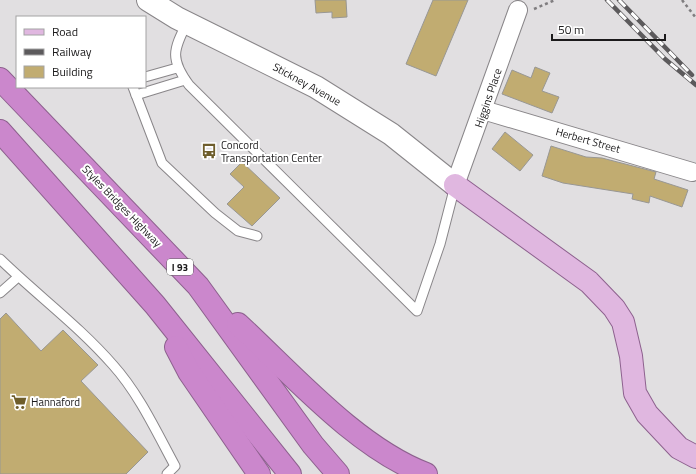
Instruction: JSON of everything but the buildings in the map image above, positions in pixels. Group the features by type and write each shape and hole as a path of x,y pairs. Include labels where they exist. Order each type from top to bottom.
{"highway":[{"name":"Styles Bridges Highway","path":"0,79 198,286 313,445 338,474"},
{"path":"2,133 155,305 290,474"},
{"path":"198,286 342,422 385,454 426,474"},
{"path":"155,305 189,372 259,474"}],"main road":[{"path":"455,185 590,282 614,308 623,322 631,356 635,393 647,414 679,448 696,457"}],"street":[{"name":"Stickney Avenue","path":"148,0 187,22 242,48 316,87 391,134 455,185"},
{"name":"Higgins Place","path":"455,185 518,10"},
{"name":"Herbert Street","path":"483,110 692,172"}],"lane":[{"path":"187,22 175,46 177,68 185,80 417,311 440,244 455,185"},
{"path":"146,77 177,68"},
{"path":"185,80 135,91 162,163 238,231 257,236"},
{"path":"0,259 18,277 81,331 114,365 146,412 175,466 167,474"},
{"path":"0,292 18,277"}],"path":[{"path":"682,0 696,18"}],"railway":[{"path":"607,0 665,59 696,85"},
{"path":"619,0 692,75"}],"place":[{"name":"Concord Transportation Center","path":"209,151"},
{"name":"Hannaford","path":"19,402"}]}
